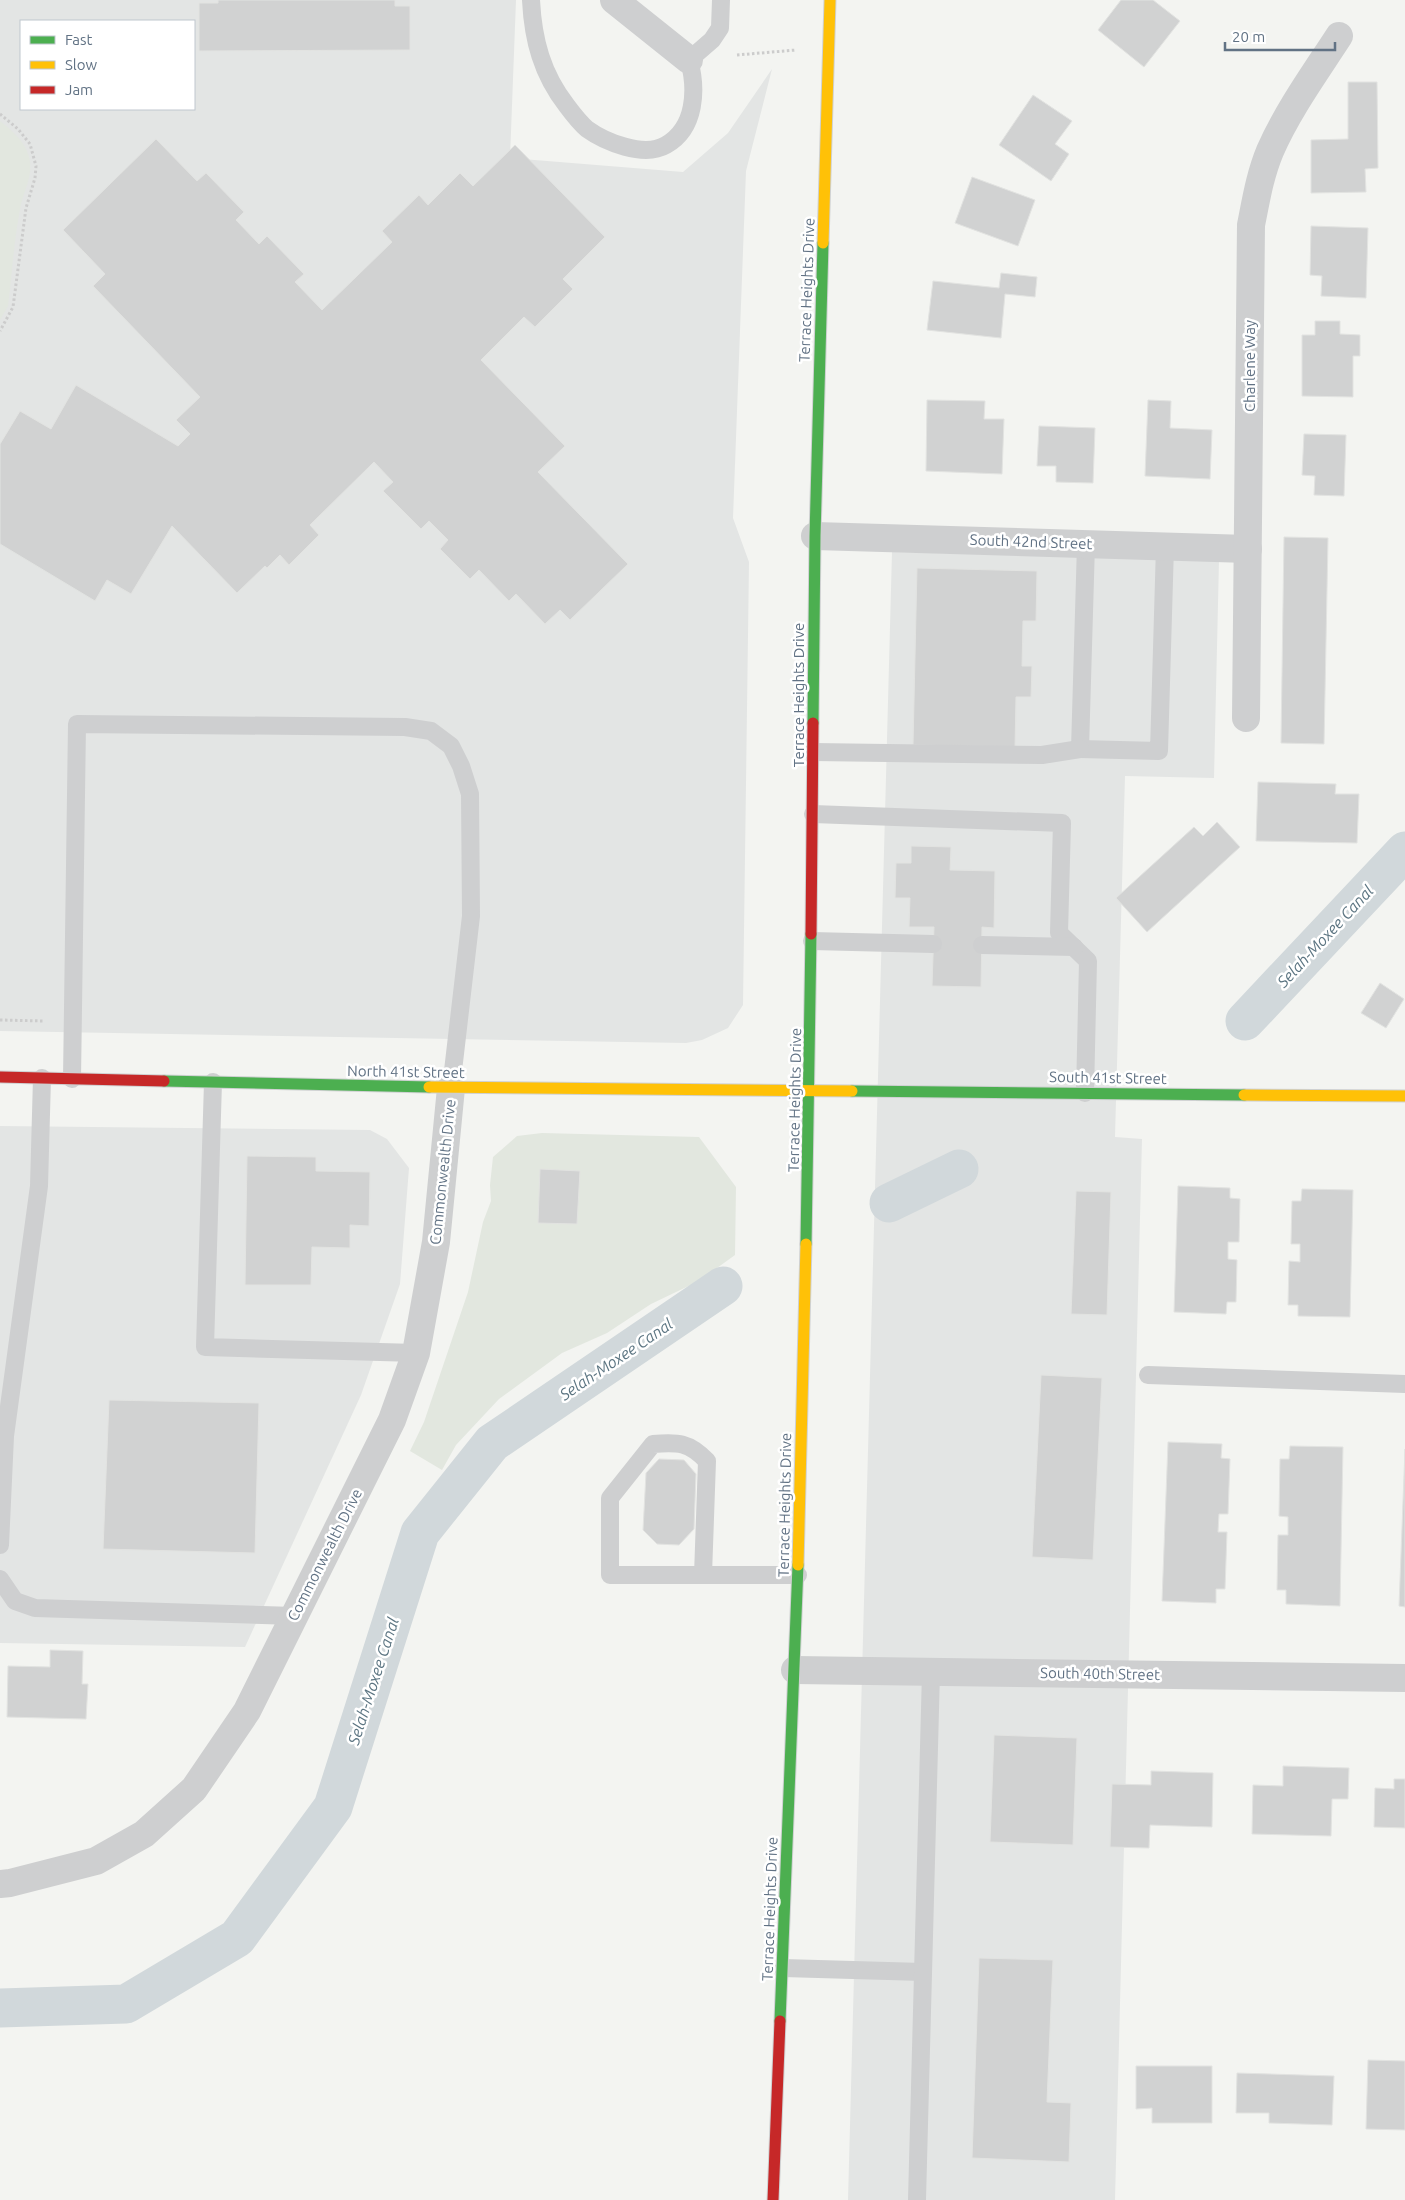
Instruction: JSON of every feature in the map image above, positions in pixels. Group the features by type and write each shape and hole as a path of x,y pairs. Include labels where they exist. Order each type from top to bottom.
{"main road":[{"name":"Terrace Heights Drive","path":"774,2200 798,1575 810,1091 815,536 830,0"},
{"name":"North 41st Street","path":"0,1077 451,1088 810,1091"},
{"name":"South 41st Street","path":"810,1091 1405,1096"}],"street":[{"path":"614,0 689,60"},
{"name":"Charlene Way","path":"1246,718 1251,225 1261,177 1271,150 1295,104 1339,36"},
{"name":"South 42nd Street","path":"815,536 1248,548"},
{"name":"Commonwealth Drive","path":"0,1884 96,1861 144,1834 194,1789 247,1711 392,1420 416,1353 436,1242 451,1088"},
{"name":"South 40th Street","path":"795,1670 1405,1678"}],"lane":[{"path":"531,0 532,26 538,54 551,82 586,128 601,138 618,145 636,149 666,146 680,132 690,116 695,97 694,78 689,60 712,40 720,28 721,0"},
{"path":"1080,749 1086,544"},
{"path":"813,752 1042,755 1080,749 1160,751 1165,546"},
{"path":"72,1079 77,724 405,727 431,731 451,746 461,766 470,794 471,916 451,1088"},
{"path":"813,814 1062,823 1059,933 1088,961 1085,1093"},
{"path":"812,941 933,944"},
{"path":"982,945 1074,947"},
{"path":"0,1544 5,1436 38,1186 42,1078"},
{"path":"213,1082 205,1347 416,1353"},
{"path":"1148,1375 1405,1384"},
{"path":"703,1575 707,1461 696,1449 675,1442 653,1444 610,1498 610,1575 703,1575 798,1575"},
{"path":"0,1579 15,1601 36,1608 294,1616"},
{"path":"917,2200 931,1672"},
{"path":"783,1968 923,1972"}],"path":[{"path":"689,60 829,47"},
{"path":"0,114 18,129 30,144 36,166 35,178 26,208 13,307 0,331"},
{"path":"0,1020 73,1022"}],"shaded area":[{"path":"0,0 516,0 510,158 683,172 728,133 772,69 746,171 733,518 749,562 743,1005 728,1028 702,1040 686,1043 0,1031"},
{"path":"0,121 21,141 27,151 30,171 21,202 8,306 0,320"},
{"path":"892,552 1219,560 1214,778 1125,776 1115,1137 1142,1139 1115,2200 848,2200"},
{"path":"0,1126 370,1130 387,1139 409,1168 400,1284 361,1395 245,1647 0,1643"},
{"path":"542,1133 699,1137 736,1187 735,1255 699,1281 651,1304 607,1333 562,1353 499,1399 456,1445 442,1470 410,1451 424,1422 468,1292 483,1222 491,1201 490,1185 493,1157 517,1136"}],"building":[{"path":"218,0 395,0 395,6 410,6 410,50 199,51 199,3 218,3"},
{"path":"1121,0 1153,0 1180,21 1144,67 1098,30"},
{"path":"1348,82 1377,82 1378,168 1365,169 1366,192 1311,193 1311,140 1348,139"},
{"path":"1033,95 1072,121 1055,144 1069,154 1051,181 999,145"},
{"path":"156,139 197,181 206,173 244,212 236,220 259,244 267,236 304,274 295,282 322,310 392,242 382,231 419,195 428,205 460,173 473,186 515,145 605,237 563,279 573,289 535,327 524,317 481,360 565,446 538,472 628,564 570,620 560,610 545,624 516,594 509,601 479,570 470,579 440,549 448,540 429,521 421,529 383,491 393,482 374,462 310,525 319,535 289,565 280,555 267,568 265,566 237,593 172,526 131,594 107,580 95,601 0,544 0,444 20,411 51,429 76,385 178,446 190,434 176,420 200,397 93,286 105,274 63,230"},
{"path":"972,177 1035,200 1018,246 955,223"},
{"path":"1311,226 1368,228 1366,298 1321,296 1322,276 1310,275"},
{"path":"1001,273 1037,277 1035,297 1005,294 1001,338 927,330 933,281 999,288"},
{"path":"1315,321 1340,321 1340,334 1360,335 1360,356 1353,356 1353,397 1302,396 1302,335 1315,335"},
{"path":"927,400 985,401 984,419 1004,419 1002,474 926,471"},
{"path":"1148,400 1171,401 1170,428 1212,430 1210,479 1145,476"},
{"path":"1039,426 1095,428 1093,483 1056,482 1056,466 1037,466"},
{"path":"1304,434 1346,435 1344,496 1314,495 1315,476 1302,475"},
{"path":"1284,537 1328,538 1324,744 1281,743"},
{"path":"917,568 1037,571 1036,621 1023,621 1022,666 1032,666 1031,697 1016,697 1015,747 913,745"},
{"path":"1258,782 1336,784 1335,794 1359,794 1357,843 1256,841"},
{"path":"1217,822 1240,847 1147,932 1116,898 1194,827 1203,836"},
{"path":"911,846 951,847 950,870 995,871 994,928 982,927 981,987 932,986 934,927 909,927 910,898 895,898 896,863 911,863"},
{"path":"1380,983 1404,999 1386,1028 1361,1013"},
{"path":"247,1156 316,1157 316,1171 370,1172 369,1226 350,1225 350,1248 312,1247 311,1285 245,1285"},
{"path":"540,1169 580,1171 577,1224 538,1223"},
{"path":"1178,1186 1230,1188 1230,1198 1240,1199 1239,1242 1228,1242 1228,1259 1237,1260 1236,1302 1227,1302 1226,1314 1174,1312"},
{"path":"1302,1189 1353,1190 1350,1317 1298,1316 1298,1305 1288,1305 1289,1261 1300,1262 1300,1244 1291,1244 1292,1201 1301,1201"},
{"path":"1076,1191 1111,1192 1107,1315 1071,1314"},
{"path":"1041,1375 1102,1378 1093,1560 1032,1557"},
{"path":"109,1400 259,1403 255,1553 103,1549"},
{"path":"1168,1442 1222,1444 1221,1458 1230,1459 1228,1514 1219,1514 1218,1532 1227,1532 1225,1589 1216,1589 1216,1603 1162,1601"},
{"path":"1290,1446 1343,1447 1340,1606 1286,1604 1286,1590 1277,1590 1278,1535 1288,1535 1288,1517 1279,1516 1280,1459 1289,1459"},
{"path":"1405,1449 1405,1607 1399,1606"},
{"path":"659,1459 684,1460 696,1474 694,1529 679,1545 657,1544 643,1530 646,1473"},
{"path":"50,1650 83,1651 82,1684 88,1684 86,1719 7,1717 8,1666 50,1667"},
{"path":"994,1735 1077,1738 1073,1845 990,1842"},
{"path":"1283,1766 1349,1768 1348,1799 1332,1799 1331,1836 1252,1834 1253,1785 1283,1786"},
{"path":"1151,1771 1213,1773 1212,1827 1150,1825 1149,1848 1110,1847 1112,1784 1151,1785"},
{"path":"1394,1779 1405,1779 1405,1828 1374,1827 1375,1788 1394,1789"},
{"path":"979,1958 1053,1960 1047,2102 1071,2103 1069,2162 972,2158"},
{"path":"1368,2060 1405,2061 1405,2130 1366,2129"},
{"path":"1136,2066 1212,2066 1212,2123 1152,2123 1152,2108 1136,2109"},
{"path":"1237,2073 1334,2076 1332,2125 1269,2123 1269,2113 1236,2113"}],"waterway":[{"name":"Selah-Moxee Canal","path":"1245,1021 1405,851"},
{"name":"Selah-Moxee Canal","path":"889,1203 959,1169"},
{"name":"Selah-Moxee Canal","path":"0,2008 126,2004 237,1938 333,1807 420,1533 492,1443 723,1286"}],"traffic: fast":[{"path":"813,723 815,536 823,243"},
{"path":"806,1244 811,934"},
{"path":"164,1081 429,1087"},
{"path":"852,1091 1244,1095"},
{"path":"780,2021 798,1565"}],"traffic: slow":[{"path":"823,243 830,0"},
{"path":"429,1087 852,1091"},
{"path":"1244,1095 1405,1096"},
{"path":"798,1565 806,1244"}],"traffic: jam":[{"path":"811,934 813,723"},
{"path":"0,1077 164,1081"},
{"path":"773,2200 780,2021"}]}
